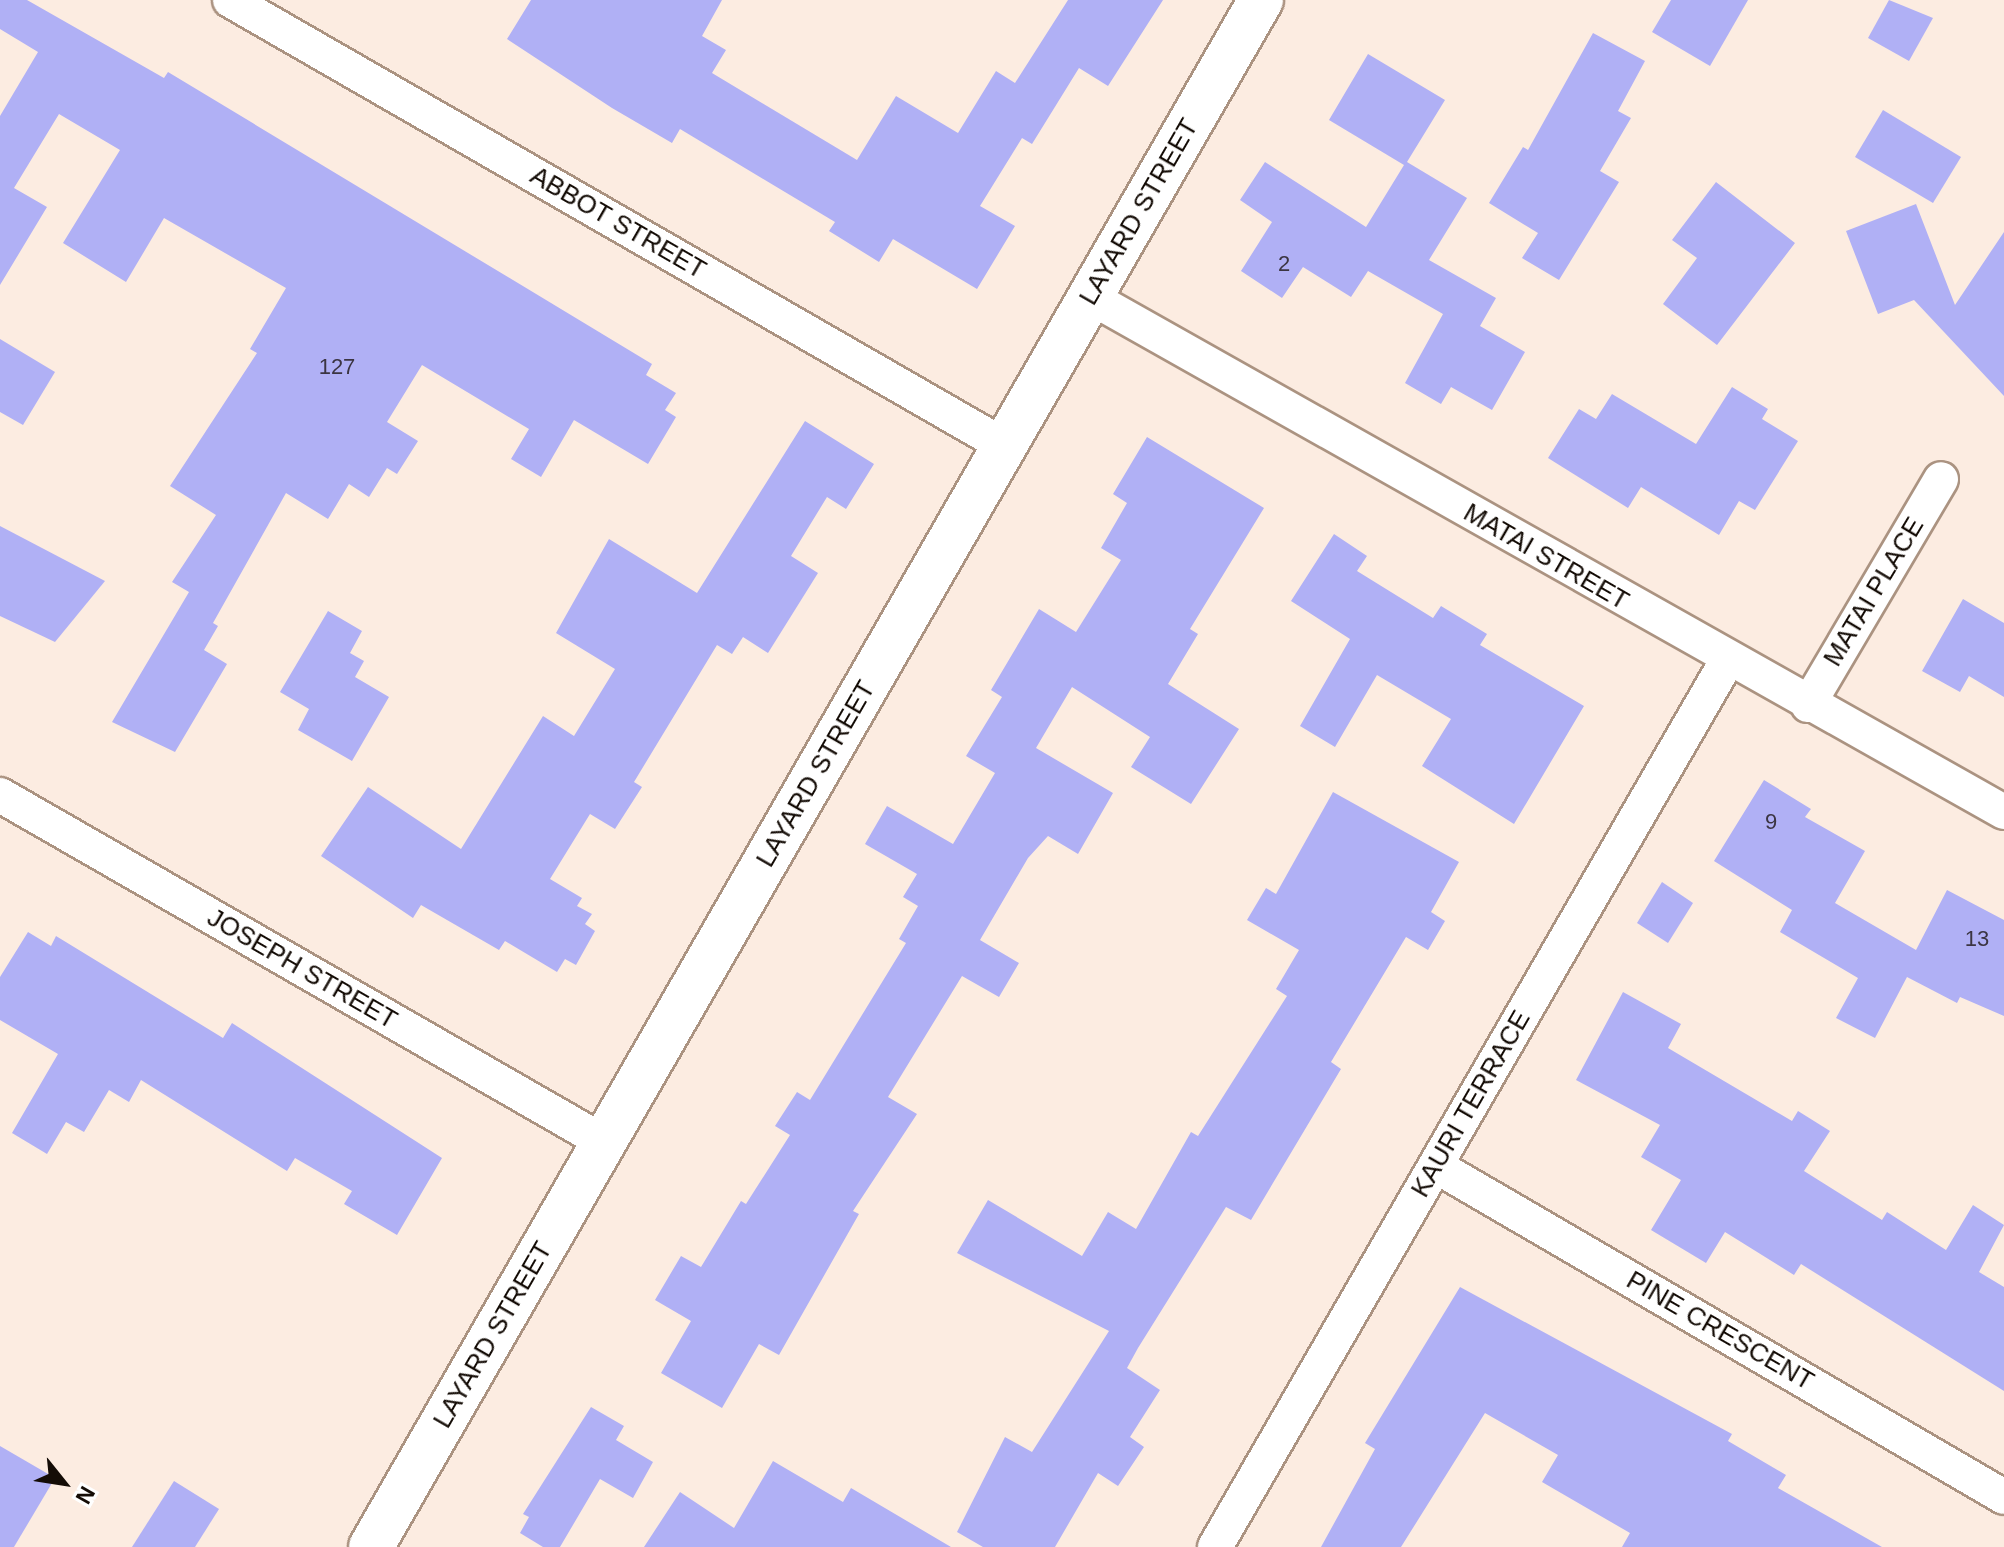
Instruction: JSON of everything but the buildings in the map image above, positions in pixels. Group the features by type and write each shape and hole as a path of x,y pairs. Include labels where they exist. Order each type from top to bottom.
{"street":[{"name":"ABBOT STREET","path":"230,0 1005,446"},
{"name":"LAYARD STREET","path":"371,1547 1261,0"},
{"name":"MATAI STREET","path":"1090,297 1727,661 2004,812"},
{"name":"MATAI PLACE","path":"1808,705 1941,479"},
{"name":"KAURI TERRACE","path":"1215,1547 1727,661"},
{"name":"JOSEPH STREET","path":"0,795 604,1142"},
{"name":"PINE CRESCENT","path":"1436,1166 2004,1497"}]}
